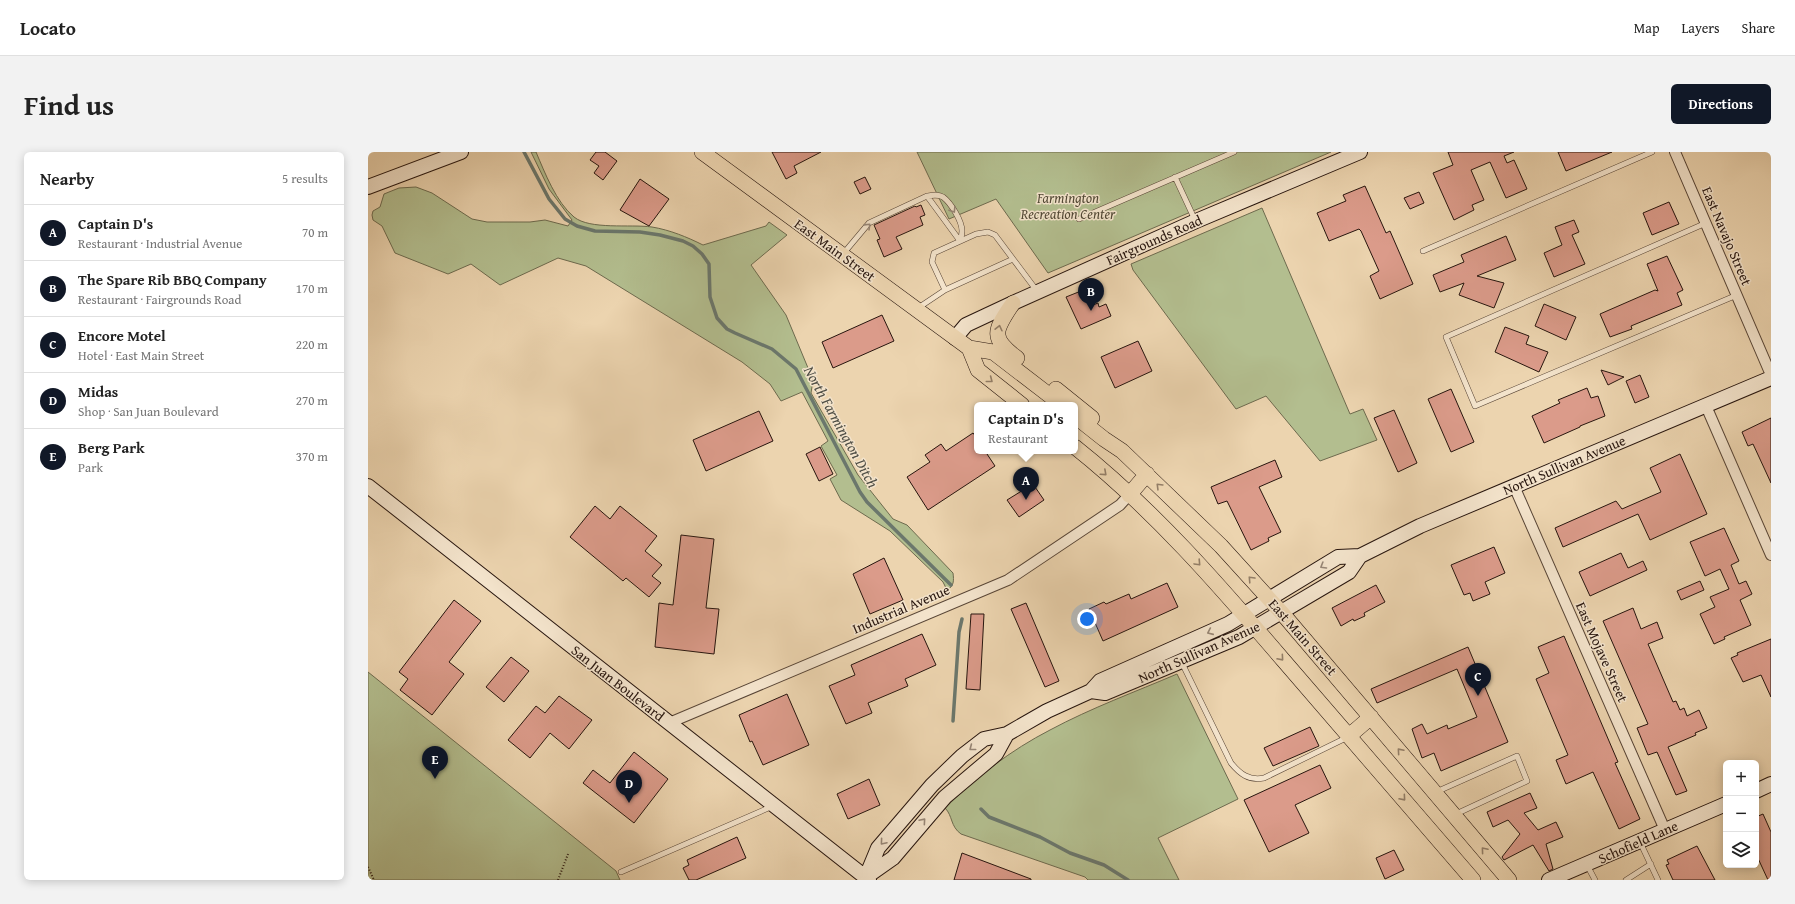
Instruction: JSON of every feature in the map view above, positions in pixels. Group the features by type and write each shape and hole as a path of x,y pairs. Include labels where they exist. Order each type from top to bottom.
{"main road":[{"path":"368,187 461,152"},
{"name":"East Main Street","path":"702,152 969,348 993,352 1058,402"},
{"name":"Fairgrounds Road","path":"955,338 966,325 1013,302 1196,221 1360,152"},
{"path":"1013,302 1000,321 997,335 1002,346 1072,402"},
{"path":"969,348 978,370 1018,402"},
{"name":"North Sullivan Avenue","path":"867,879 878,848 932,784 962,756 984,739 1007,734 1047,711 1091,692 1100,681 1228,624 1338,557 1360,556 1420,526 1706,406 1771,376"},
{"path":"1078,407 1108,431 1122,451"},
{"name":"East Main Street","path":"1078,418 1122,451 1147,474 1220,546 1270,599 1436,792 1509,880"},
{"path":"1078,450 1129,495 1183,548 1245,615 1473,880"},
{"path":"1129,495 1147,474"},
{"name":"San Juan Boulevard","path":"368,486 867,879"},
{"name":"North Sullivan Avenue","path":"1091,692 1105,693 1239,637 1282,613 1349,572 1360,556"},
{"path":"1349,736 1371,717"},
{"path":"867,879 893,858 945,797 996,754 1007,734"},
{"path":"1759,789 1771,784"},
{"name":"Schofield Lane","path":"1549,880 1723,805"}],"street":[{"name":"East Navajo Street","path":"1675,152 1771,376"},
{"path":"1706,406 1771,556"},
{"name":"East Mojave Street","path":"1514,486 1665,830"},
{"name":"Industrial Avenue","path":"669,723 1008,580 1120,505 1129,495"}],"lane":[{"path":"1079,219 1234,152"},
{"path":"1423,250 1652,152"},
{"path":"1175,177 1196,221"},
{"path":"842,255 869,223 928,196 936,195 943,197 959,220 962,231 960,241"},
{"path":"928,196 960,241"},
{"path":"1706,223 1446,337 1474,406 1737,295"},
{"path":"945,290 932,262 934,253 976,234 988,232 995,235 1038,292"},
{"path":"917,309 945,290 1013,259"},
{"path":"1181,662 1230,763 1247,777 1256,779 1264,778 1349,736"},
{"path":"1436,792 1517,756 1527,781 1455,815"},
{"path":"621,872 774,806"},
{"path":"1640,841 1658,880"},
{"path":"1626,880 1651,864"},
{"path":"1586,865 1595,880"}],"path":[{"path":"558,880 568,854"},
{"path":"368,867 374,880"}],"green space":[{"path":"531,152 536,152 556,195 568,211 574,217 590,224 659,228 691,239 703,245 766,226 769,222 787,235 751,265 786,315 813,380 811,393 858,475 893,519 907,525 953,573 953,583 951,587 947,590 943,582 890,531 841,500 830,479 837,475 821,446 828,441 802,392 781,401 770,384 742,362 586,266 558,258 500,285 471,264 448,274 395,253 382,226 373,220 373,211 380,207 384,194 399,188 416,187 432,193 472,219 487,222 530,222 545,220 568,226 572,220 549,189"},
{"name":"Farmington Recreation Center","path":"917,152 1331,152 1048,273 996,199 949,219"},
{"path":"1262,208 1350,414 1363,409 1377,440 1320,461 1266,396 1236,409 1133,270 1131,264"},
{"path":"368,672 616,871 620,880 368,880"},
{"path":"1177,674 1238,799 1158,838 1179,880 1088,880 1085,877 961,834 957,831 948,811 945,808 982,775 1008,755 1036,738 1097,707"}],"building":[{"path":"596,152 605,152 617,161 603,180 594,173 599,166 590,160"},
{"path":"772,152 821,152 794,166 797,173 786,179"},
{"path":"1448,152 1514,152 1504,156 1507,163 1514,160 1527,189 1506,198 1490,162 1471,170 1484,200 1472,205 1474,210 1454,220 1433,173 1453,165"},
{"path":"1558,152 1612,152 1566,171"},
{"path":"865,177 871,189 860,194 854,182"},
{"path":"640,179 669,199 649,226 620,210"},
{"path":"1365,186 1386,233 1390,231 1413,284 1380,299 1370,276 1379,271 1361,231 1359,229 1329,241 1317,213 1346,201 1343,195"},
{"path":"1419,192 1424,203 1410,209 1404,198"},
{"path":"1669,202 1679,224 1652,235 1643,213"},
{"path":"921,205 925,215 920,217 923,225 896,237 902,249 884,257 877,240 880,239 874,225 915,206"},
{"path":"1574,220 1579,232 1572,235 1585,264 1554,277 1544,253 1562,245 1555,227"},
{"path":"1506,236 1516,260 1477,276 1504,283 1494,308 1459,295 1464,283 1440,292 1433,275 1464,262 1461,255"},
{"path":"1667,256 1683,290 1677,293 1682,305 1631,326 1632,329 1610,337 1600,314 1655,290 1658,291 1647,264"},
{"path":"1086,289 1093,305 1098,303 1099,307 1106,304 1111,316 1081,329 1066,297"},
{"path":"1544,304 1576,317 1566,340 1535,326"},
{"path":"882,315 894,341 833,368 822,342"},
{"path":"1505,327 1529,336 1526,344 1548,352 1539,372 1495,352"},
{"path":"1138,341 1152,371 1115,388 1101,357"},
{"path":"1601,370 1624,377 1608,385"},
{"path":"1640,375 1649,397 1635,403 1626,381"},
{"path":"1587,388 1591,398 1598,396 1605,416 1544,443 1532,416 1560,403 1558,400"},
{"path":"1451,389 1474,442 1451,452 1428,399"},
{"path":"1394,410 1417,463 1398,472 1374,418"},
{"path":"759,411 773,441 706,471 693,440"},
{"path":"1771,418 1771,483 1753,444 1748,446 1742,432"},
{"path":"973,433 974,454 987,454 995,466 928,510 907,477 930,462 925,455 941,444 946,451"},
{"path":"820,447 833,474 819,481 806,454"},
{"path":"1680,454 1707,514 1650,540 1638,514 1563,547 1555,528 1616,501 1622,509 1661,492 1650,468"},
{"path":"1275,460 1282,477 1259,487 1281,532 1268,538 1269,541 1251,550 1227,501 1218,504 1211,487"},
{"path":"1033,484 1044,500 1019,517 1007,500"},
{"path":"595,506 610,519 620,506 657,536 645,551 662,565 652,576 661,583 649,597 626,578 623,581 570,537"},
{"path":"1724,528 1739,561 1731,565 1739,584 1746,581 1752,594 1740,600 1751,625 1724,637 1725,639 1714,644 1700,614 1715,607 1710,597 1729,589 1720,569 1705,576 1690,542"},
{"path":"681,535 714,539 706,608 719,609 714,654 655,647 659,603 673,605"},
{"path":"1494,547 1505,573 1485,582 1490,594 1473,601 1470,593 1464,595 1451,565"},
{"path":"1621,553 1628,568 1643,561 1647,570 1590,596 1579,572"},
{"path":"884,558 903,600 870,614 853,574"},
{"path":"1700,581 1704,590 1681,600 1677,591"},
{"path":"1167,583 1178,607 1103,641 1089,609 1104,602 1106,604 1129,594 1131,599"},
{"path":"1376,585 1385,602 1364,613 1365,616 1354,621 1353,619 1341,626 1332,608"},
{"path":"454,600 481,621 449,662 464,674 432,715 400,690 408,679 399,672"},
{"path":"1026,603 1059,681 1045,687 1011,609"},
{"path":"1633,608 1641,629 1657,622 1663,638 1648,644 1673,702 1676,701 1680,710 1684,708 1687,716 1699,710 1707,728 1695,733 1696,735 1668,747 1687,791 1676,795 1657,752 1648,755 1637,728 1648,724 1603,621"},
{"path":"971,614 984,614 980,690 966,689"},
{"path":"922,634 936,665 905,679 908,686 868,703 872,713 846,724 829,686 855,675 851,665"},
{"path":"1564,636 1618,762 1615,763 1640,819 1619,829 1593,772 1566,784 1556,760 1568,755 1536,679 1549,673 1538,647"},
{"path":"1771,639 1771,697 1761,675 1743,682 1731,658 1738,655 1737,653"},
{"path":"1468,647 1508,742 1441,771 1434,753 1422,758 1412,729 1422,724 1427,734 1447,725 1448,729 1477,717 1457,669 1377,703 1371,689"},
{"path":"511,657 529,671 504,702 486,687"},
{"path":"787,694 809,745 763,765 752,741 750,742 739,715"},
{"path":"559,696 592,720 569,749 550,733 530,758 508,740 536,706 545,713"},
{"path":"1310,727 1319,746 1273,766 1264,748"},
{"path":"634,752 668,779 634,823 583,783 593,770 610,783"},
{"path":"1320,765 1331,788 1295,805 1309,833 1269,852 1244,800"},
{"path":"869,779 880,805 848,819 837,794"},
{"path":"1530,793 1537,808 1524,813 1538,830 1556,822 1563,837 1546,844 1553,869 1549,871 1533,845 1504,860 1502,857 1520,834 1508,820 1493,827 1487,812"},
{"path":"1763,814 1771,832 1771,880 1768,880 1759,860 1759,816"},
{"path":"737,837 746,858 696,880 689,880 683,868 689,865 687,860"},
{"path":"1697,846 1715,880 1673,880 1666,865 1669,864 1667,860"},
{"path":"1394,850 1404,870 1385,879 1376,858"},
{"path":"962,853 1031,879 1031,880 954,880"}],"waterway":[{"name":"North Farmington Ditch","path":"524,152 549,199 565,219 577,226 595,231 640,232 660,235 683,241 693,246 702,254 709,264 710,297 717,318 727,329 772,349 796,369 860,492 867,502 951,585"},
{"name":"North Farmington Ditch","path":"953,721 959,632 962,619"},
{"name":"North Farmington Ditch","path":"981,809 989,817 1040,837 1070,853 1104,865 1128,880"}],"place":[{"name":"The Spare Rib BBQ Company","path":"1091,311"},
{"name":"Captain D's","path":"1026,500"},
{"name":"Encore Motel","path":"1478,696"},
{"name":"Berg Park","path":"435,779"},
{"name":"Midas","path":"629,803"}]}
